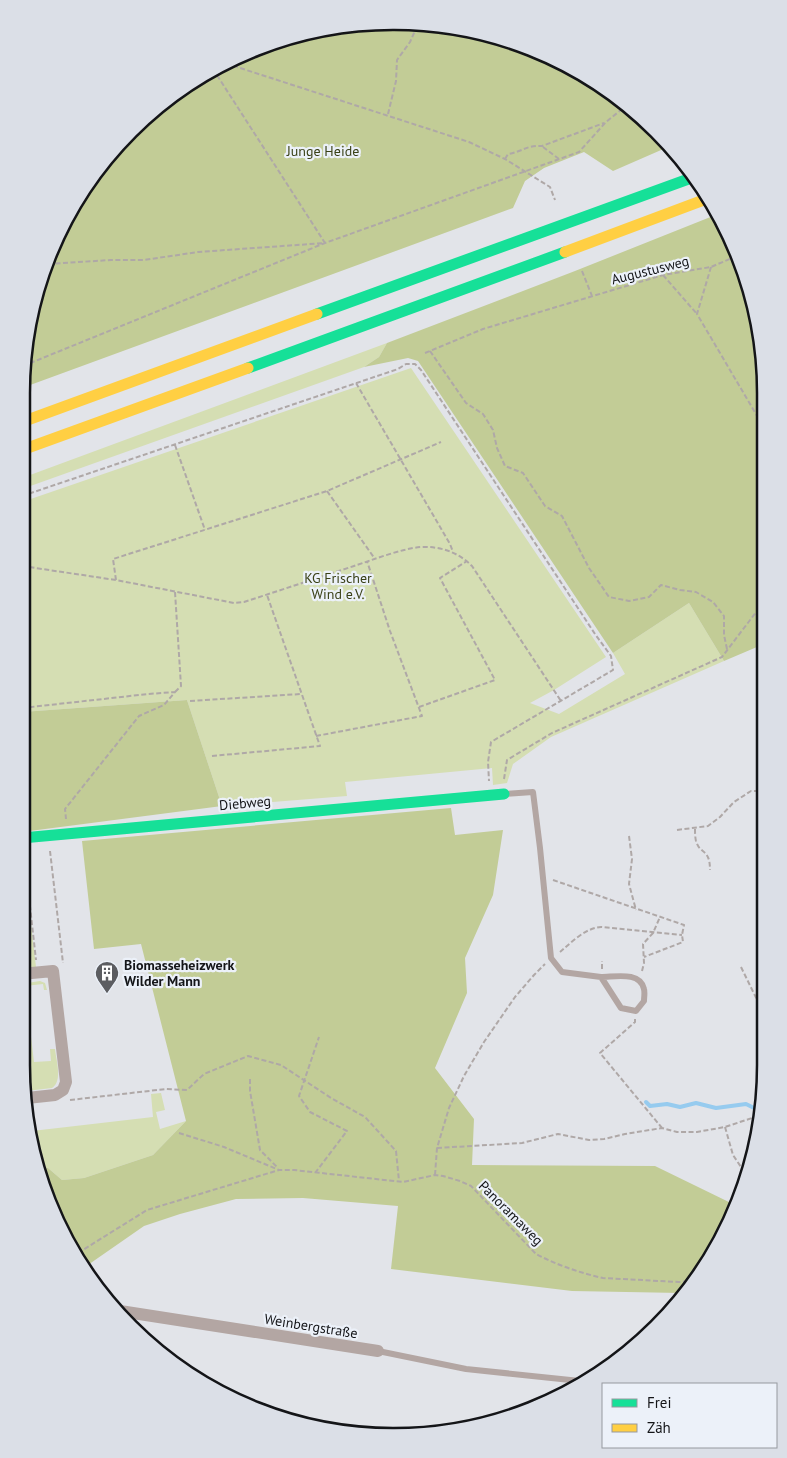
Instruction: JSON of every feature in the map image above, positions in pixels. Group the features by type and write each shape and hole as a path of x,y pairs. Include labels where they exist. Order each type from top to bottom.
{"main road":[{"path":"30,419 687,180"},
{"path":"30,447 527,267 701,201"},
{"name":"Diebweg","path":"30,837 498,794"}],"street":[{"path":"472,797 473,810"},
{"path":"30,973 53,971 66,1082 63,1090 55,1095 32,1097"},
{"name":"Weinbergstraße","path":"127,1312 378,1351"}],"lane":[{"path":"498,794 532,792 551,958 562,972 601,977 632,976 640,981 644,989 644,1001 636,1011 621,1008 601,977"},
{"name":"Weinbergstraße","path":"378,1351 466,1369 573,1380"}],"path":[{"path":"388,116 396,81 397,60 410,42 415,31"},
{"path":"235,66 469,142 505,159 550,187 555,200"},
{"path":"217,76 325,243"},
{"path":"32,362 325,243 524,170 579,152 606,122 621,110"},
{"path":"505,159 508,154 518,152 533,145 542,146 606,122"},
{"path":"542,146 559,159"},
{"path":"54,264 144,260 198,252 325,243"},
{"name":"Augustusweg","path":"425,353 483,329 662,275 711,267 731,258"},
{"path":"697,314 711,267"},
{"path":"582,271 592,296"},
{"path":"662,275 697,314 757,416"},
{"path":"430,351 466,403 483,414 493,430 505,466 523,473 545,506 562,516 589,568 609,597 629,600 648,597 661,586 696,592 713,602 724,616 724,635 727,649"},
{"path":"30,493 398,369 406,364 414,364 421,370 612,656 613,670 491,742 488,762 498,794"},
{"path":"356,383 453,552"},
{"path":"116,580 114,559 327,491 441,442"},
{"path":"174,445 205,530"},
{"path":"327,491 375,558"},
{"path":"30,567 116,580 234,603 267,595 375,558 420,547 438,548 453,552 468,561 560,700"},
{"path":"316,736 422,716 390,631 368,561"},
{"path":"419,707 495,680 440,578 468,561"},
{"path":"67,834 66,809 138,716 164,705 181,686 175,592"},
{"path":"212,756 320,746 267,595"},
{"path":"498,794 507,760 552,733 722,657 757,611"},
{"path":"30,707 175,692"},
{"path":"190,701 301,694"},
{"path":"677,830 708,826 720,817 734,802 751,791 757,791"},
{"path":"694,828 696,842 707,854 710,870"},
{"path":"48,836 63,969 53,971"},
{"path":"629,836 632,859 629,884 636,910"},
{"path":"543,877 684,925 683,942 644,958"},
{"path":"30,905 38,972"},
{"path":"640,981 644,963 643,944 653,933 660,917"},
{"path":"179,1134 224,1147 279,1170 403,1182 435,1175 437,1148 449,1108 464,1076 484,1042 515,997 551,958 593,928 682,935"},
{"path":"742,967 757,999"},
{"path":"636,1011 635,1022 600,1053 662,1128"},
{"path":"315,1173 347,1131 310,1112 299,1096 319,1037"},
{"path":"55,1095 60,1101 166,1089 187,1090 204,1074 248,1056 281,1065 331,1098 365,1117 396,1151 399,1181"},
{"path":"250,1079 250,1091 260,1150 279,1170"},
{"path":"437,1148 522,1143 558,1134 590,1140 662,1128 677,1132 697,1132 725,1127 753,1117"},
{"path":"725,1127 733,1154 742,1168"},
{"path":"82,1251 147,1210 279,1170"},
{"name":"Panoramaweg","path":"435,1175 460,1181 470,1186 536,1254 549,1261 603,1278 685,1281"}],"green space":[{"name":"Junge Heide","path":"394,30 441,33 488,42 554,67 595,91 633,120 663,149 613,171 584,152 544,168 525,181 513,208 30,385 33,346 42,299 49,277 67,233 105,172 136,136 172,105 233,67 277,49 299,42 346,33"},
{"path":"711,217 720,233 745,299 754,346 757,394 757,647 724,661 689,603 613,653 418,361 408,358 364,367 379,357 387,343"},
{"path":"387,343 379,357 364,367 30,486 30,475"},
{"name":"KG Frischer Wind e.V.","path":"411,368 606,657 530,703 559,714 625,674 613,653 689,603 724,661 551,737 513,764 507,783 493,785 492,768 345,782 347,796 222,806 187,700 30,711 30,499"},
{"path":"187,700 222,806 30,831 30,711"},
{"path":"451,808 455,835 503,830 493,895 465,958 467,993 435,1068 474,1119 472,1165 655,1166 730,1202 720,1225 682,1286 676,1293 572,1291 391,1269 398,1206 303,1198 236,1199 180,1214 144,1226 90,1264 67,1225 45,1168 48,1168 62,1180 84,1178 153,1155 186,1121 141,944 94,949 82,841"},
{"path":"30,914 36,967 30,968"},
{"path":"40,981 45,983 47,990 44,990 43,984 30,985 30,983"},
{"path":"30,1028 34,1062 51,1061 50,1049 55,1049 58,1075 52,1088 31,1090"},
{"path":"161,1093 165,1110 156,1112 160,1129 186,1121 153,1155 84,1178 62,1180 48,1168 45,1168 36,1131 153,1117 151,1094"}],"waterway":[{"path":"646,1102 650,1106 667,1104 680,1107 696,1103 716,1108 746,1104 754,1108"}],"traffic: fast":[{"path":"317,314 687,179"},
{"path":"248,368 565,252"},
{"path":"30,837 504,794"}],"traffic: slow":[{"path":"565,252 701,201"},
{"path":"30,419 317,314"},
{"path":"30,447 248,368"}],"place":[{"name":"Biomasseheizwerk Wilder Mann","path":"107,994"}]}
